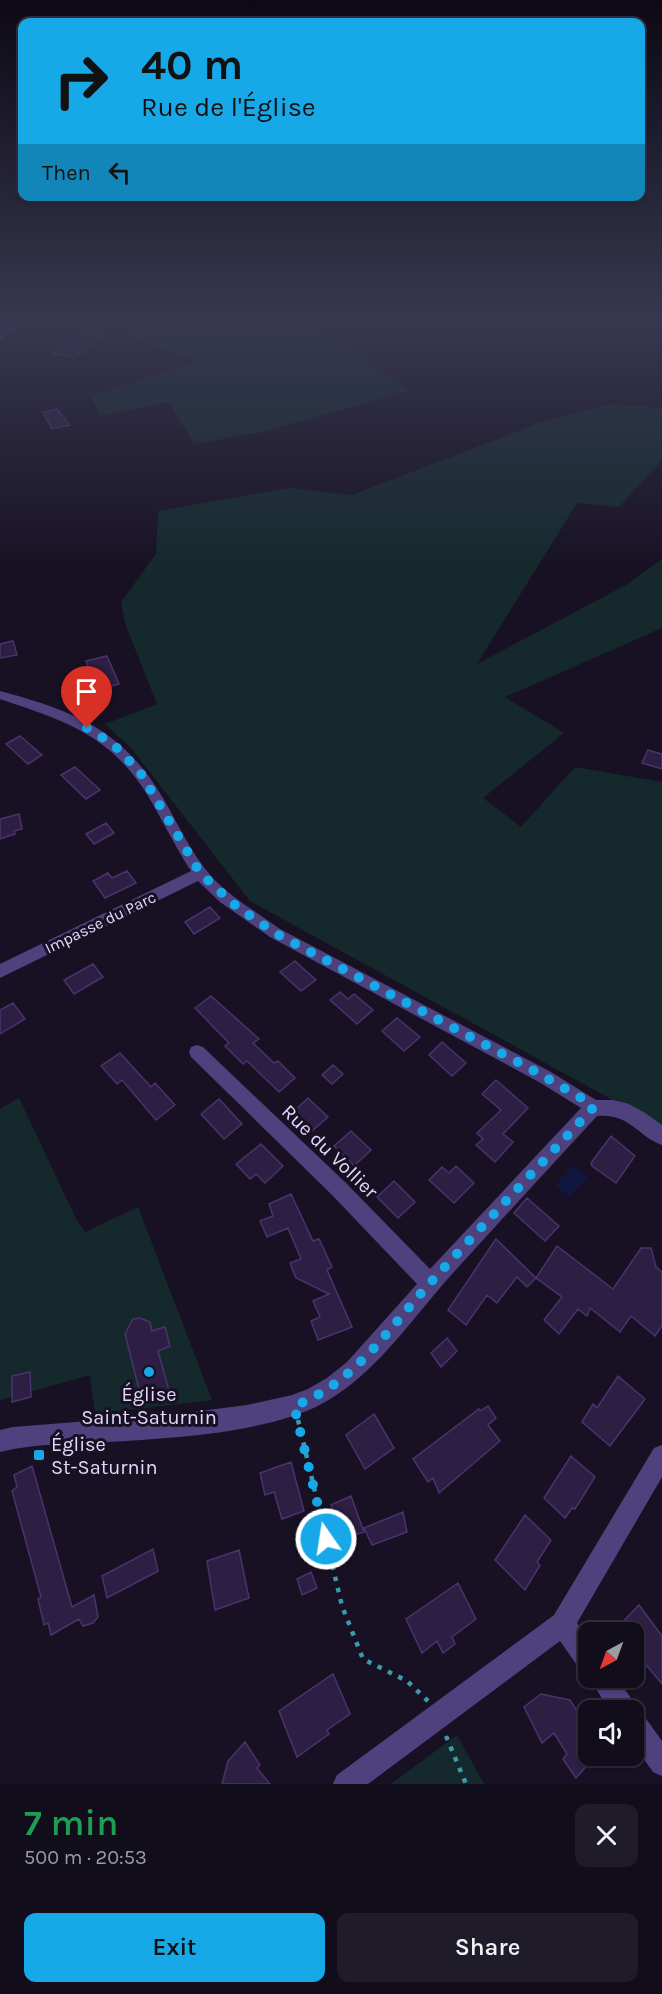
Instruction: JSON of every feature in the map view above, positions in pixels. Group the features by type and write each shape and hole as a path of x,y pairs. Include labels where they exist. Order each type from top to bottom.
{"street":[{"path":"0,695 75,722 113,744 140,772 200,873 236,906 275,933 526,1067 583,1099 593,1108"},
{"name":"Impasse du Parc","path":"0,971 200,873"},
{"name":"Rue du Vollier","path":"197,1052 339,1189 430,1283"},
{"path":"0,1441 27,1434 109,1431 192,1423 294,1406 312,1399 360,1363 430,1283 593,1108 602,1106 630,1112 662,1137"},
{"path":"346,1784 563,1624 662,1456"},
{"path":"563,1624 578,1645"},
{"path":"644,1738 662,1763"}],"path":[{"path":"294,1406 342,1606 363,1659 393,1672 422,1693 438,1716 466,1784"}],"green space":[{"path":"95,404 157,404 100,416"},
{"path":"169,404 361,404 262,432 194,444"},
{"path":"610,404 662,408 662,460 619,507 577,503 477,664 626,585 662,559 662,628 505,697 564,733 483,798 521,827 575,767 662,782 662,1127 250,901 131,748 105,724 157,704 126,626 121,602 156,554 158,511 289,488 352,495 539,423"},
{"path":"19,1098 77,1221 85,1232 138,1207 212,1400 95,1414 90,1375 0,1400 0,1109"},
{"path":"457,1735 484,1784 391,1784"}],"water":[{"path":"574,1165 588,1177 569,1197 555,1185"}],"building":[{"path":"57,409 70,425 52,429 43,412"},
{"path":"13,641 17,655 0,658 0,644"},
{"path":"107,656 119,684 97,690 86,661"},
{"path":"20,736 42,755 28,764 6,744"},
{"path":"648,750 662,754 662,769 642,763"},
{"path":"75,767 100,790 86,799 61,775"},
{"path":"19,814 22,829 0,839 0,819"},
{"path":"106,823 114,833 94,844 86,834"},
{"path":"127,871 136,883 105,898 93,881 108,873 112,878"},
{"path":"210,907 220,918 194,934 185,922"},
{"path":"295,961 316,980 301,991 280,972"},
{"path":"93,964 103,977 74,994 64,980"},
{"path":"340,992 348,999 354,994 373,1010 357,1024 330,1000"},
{"path":"211,996 259,1039 253,1043 274,1063 278,1061 295,1078 279,1092 247,1061 243,1064 225,1046 229,1043 195,1008"},
{"path":"13,1003 25,1019 0,1034 0,1010"},
{"path":"397,1018 420,1037 404,1051 382,1031"},
{"path":"442,1042 466,1063 452,1076 429,1055"},
{"path":"120,1053 151,1087 155,1083 175,1105 156,1120 122,1080 117,1084 101,1066"},
{"path":"333,1065 343,1074 332,1084 322,1075"},
{"path":"496,1080 528,1108 503,1134 513,1142 495,1162 476,1145 483,1139 477,1133 501,1110 482,1094"},
{"path":"308,1098 328,1117 311,1132 292,1113"},
{"path":"219,1099 242,1124 224,1139 201,1114"},
{"path":"351,1131 371,1150 354,1166 334,1146"},
{"path":"611,1136 635,1156 616,1183 591,1163"},
{"path":"261,1144 283,1166 265,1183 256,1174 250,1179 236,1164"},
{"path":"456,1166 474,1183 454,1203 429,1180 442,1167 449,1173"},
{"path":"394,1181 415,1202 398,1218 377,1197"},
{"path":"291,1194 313,1241 319,1239 332,1267 327,1270 352,1327 318,1340 311,1321 320,1317 313,1301 329,1294 296,1278 290,1263 301,1259 288,1228 267,1237 260,1221 273,1216 269,1204"},
{"path":"527,1198 559,1226 545,1241 514,1213"},
{"path":"496,1239 536,1278 527,1287 517,1277 497,1303 487,1295 466,1325 448,1310"},
{"path":"557,1246 613,1289 641,1248 651,1248 656,1267 662,1272 662,1326 655,1336 631,1316 620,1332 590,1308 587,1316 578,1309 559,1334 544,1320 562,1297 536,1278"},
{"name":"Église Saint-Saturnin","path":"140,1318 150,1322 152,1331 165,1327 170,1346 158,1351 170,1394 143,1405 125,1334 133,1319"},
{"path":"447,1338 457,1351 441,1367 431,1353"},
{"path":"30,1372 31,1397 12,1402 12,1376"},
{"path":"618,1376 645,1399 610,1446 582,1422 593,1404 597,1408"},
{"path":"488,1406 496,1418 488,1425 500,1441 439,1493 433,1478 428,1482 413,1459 479,1409 480,1411"},
{"path":"374,1414 394,1448 365,1469 346,1435"},
{"path":"571,1456 595,1477 575,1509 572,1508 565,1518 544,1498"},
{"path":"291,1462 304,1511 282,1519 274,1492 265,1495 260,1473"},
{"path":"32,1466 72,1607 94,1595 98,1617 93,1623 83,1626 79,1619 51,1635 48,1623 44,1625 38,1599 41,1597 12,1491 17,1487 14,1475"},
{"path":"351,1496 364,1532 343,1539 331,1505"},
{"path":"403,1512 407,1532 372,1545 364,1528"},
{"path":"525,1515 551,1540 537,1562 540,1565 525,1590 495,1560"},
{"path":"153,1549 158,1571 107,1598 102,1576"},
{"path":"239,1550 249,1598 215,1610 207,1561"},
{"path":"311,1572 317,1588 302,1595 297,1579"},
{"path":"458,1583 476,1619 452,1637 455,1644 443,1653 437,1641 422,1653 406,1619"},
{"path":"639,1605 662,1636 662,1684 644,1662 644,1622 623,1622"},
{"path":"333,1674 350,1714 327,1730 329,1734 297,1757 279,1711"},
{"path":"541,1694 570,1700 578,1713 578,1766 586,1766 576,1778 563,1759 567,1754 554,1733 542,1743 524,1707"},
{"path":"245,1742 260,1765 257,1768 270,1784 222,1784 228,1761"}],"place":[{"name":"Église Saint-Saturnin","path":"149,1372"},
{"name":"Église St-Saturnin","path":"39,1455"}],"route":[{"path":"87,728 113,744 140,772 200,873 236,906 275,933 529,1068 583,1099 593,1108 430,1283 360,1363 312,1399 294,1406 326,1539"}]}
